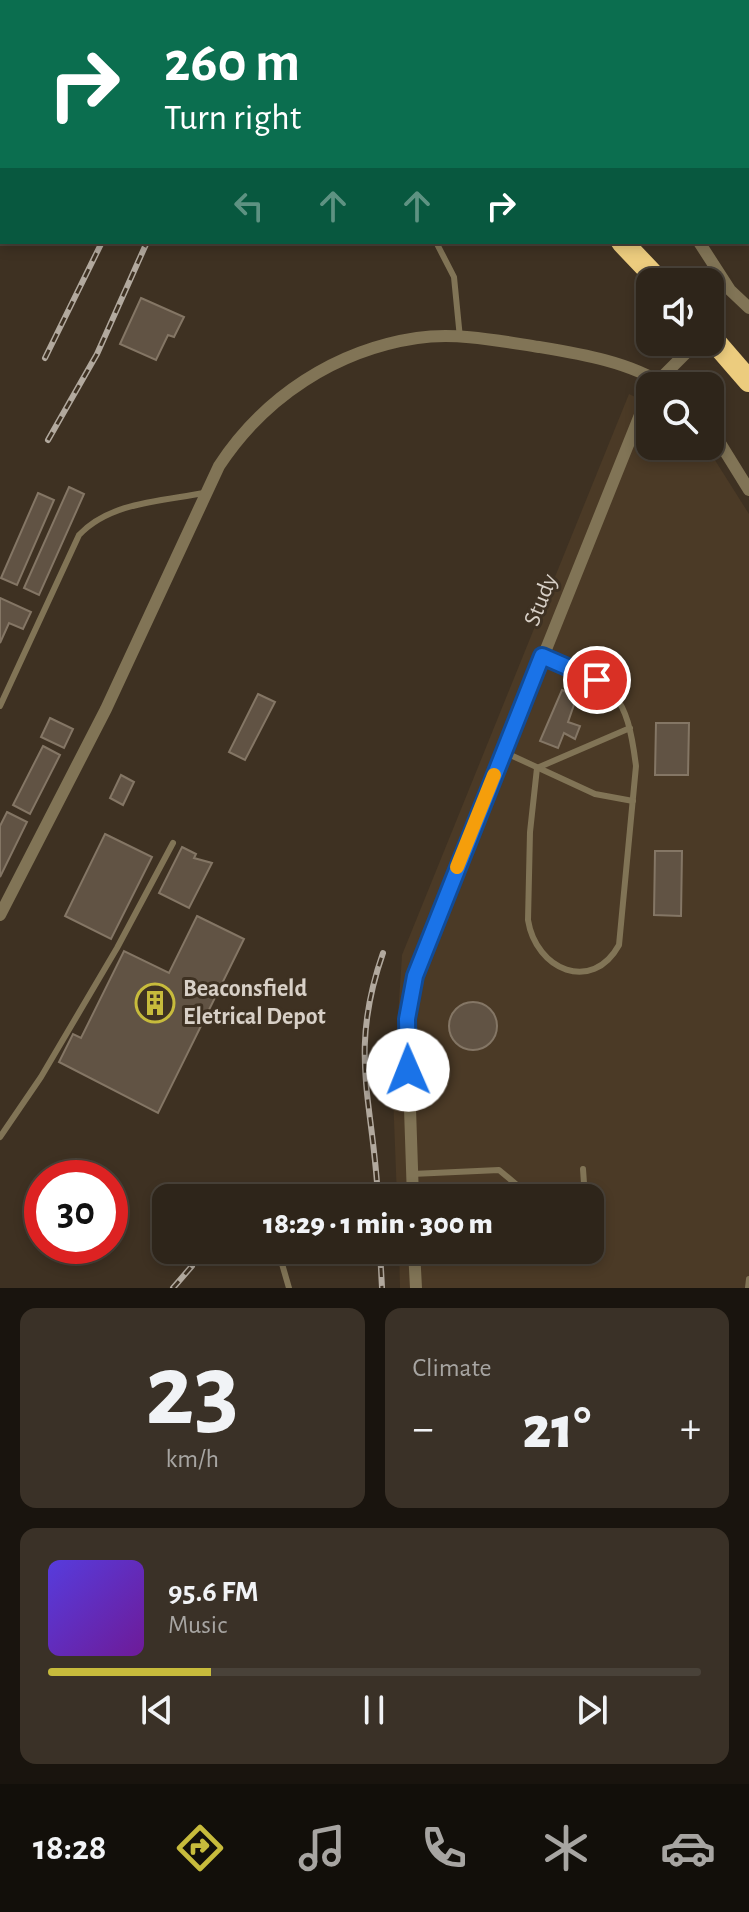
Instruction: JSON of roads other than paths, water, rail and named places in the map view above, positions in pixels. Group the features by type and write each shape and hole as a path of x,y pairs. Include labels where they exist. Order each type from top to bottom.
{"highway":[{"path":"624,244 647,268"},
{"path":"724,353 749,382"}],"street":[{"path":"700,244 730,290 749,308"},
{"path":"0,915 106,709 204,493 235,442 281,397 309,376 337,362 390,344 420,338 460,338 575,354 636,378"},
{"name":"Study","path":"670,372 684,356"},
{"name":"Study","path":"412,1184 409,1000 424,949 542,656 636,435"},
{"path":"724,450 749,490"},
{"path":"415,1264 416,1288"}],"lane":[{"path":"437,244 454,277 460,338"},
{"path":"0,706 79,535 100,516 204,493"},
{"path":"537,768 530,832 528,920 537,949 546,960 564,971 577,972 604,963 619,945 636,766 630,728 619,697 608,686 542,656"},
{"path":"537,768 630,728"},
{"path":"504,752 606,797 633,801"},
{"path":"0,1137 41,1077 117,948 173,843"},
{"path":"583,1169 584,1184"},
{"path":"412,1174 499,1170 516,1184"},
{"path":"282,1264 289,1288"},
{"path":"748,1288 749,1279"}],"railway":[{"path":"45,358 101,244"},
{"path":"48,440 97,354 146,244"},
{"path":"377,1184 365,1049 367,1020 383,953"},
{"path":"381,1264 382,1288"},
{"path":"173,1288 192,1266"}],"place":[{"name":"Beaconsfield Eletrical Depot","path":"155,1003"}]}
